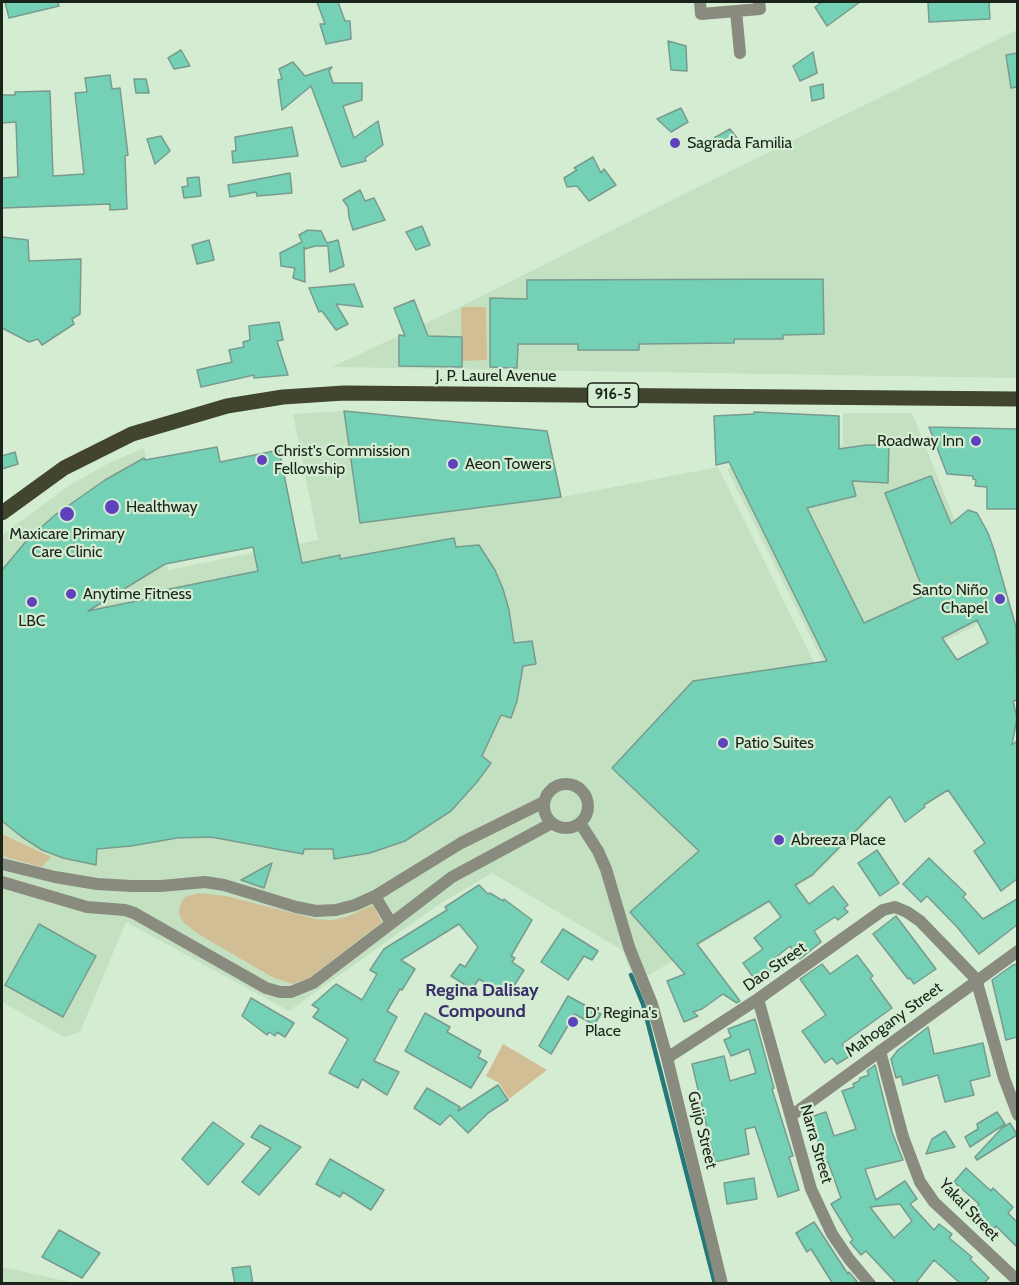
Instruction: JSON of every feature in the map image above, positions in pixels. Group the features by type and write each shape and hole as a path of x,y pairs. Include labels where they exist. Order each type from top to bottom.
{"main road":[{"name":"J. P. Laurel Avenue","path":"2,513 64,468 132,434 166,422 227,406 284,397 344,393 1017,399"}],"street":[{"path":"700,2 701,14 760,9 759,2"},
{"path":"736,11 740,53"},
{"path":"2,864 55,877 109,885 161,886 205,882 224,885 296,907 316,911 336,910 375,896 452,848 544,802 555,787 566,784 578,787 586,797 588,811 580,823 567,828 552,823 547,817 544,802"},
{"path":"2,882 87,907 134,913 253,980 279,992 291,992 313,983 452,878 552,823"},
{"name":"Guijo Street","path":"580,823 598,851 606,869 629,947 646,985 668,1058 722,1284"},
{"path":"375,896 391,923"},
{"name":"Dao Street","path":"668,1058 758,999 884,910 895,907 920,921 976,979"},
{"name":"Mahogany Street","path":"791,1116 1017,951"},
{"path":"976,979 1017,1115"},
{"name":"Narra Street","path":"758,999 811,1189 820,1212 843,1251 870,1284"},
{"name":"Yakal Street","path":"880,1051 903,1137 920,1182 934,1202 1017,1281"}],"shaded area":[{"path":"1017,30 1017,378 332,367 458,308"},
{"path":"461,307 486,307 487,360 462,361"},
{"path":"344,411 547,431 562,497 718,467 884,805 814,876 635,982 622,950 492,873 438,905 289,1011 126,922 80,1032 64,1037 2,1002 2,535 73,483 107,464 144,448 168,570 318,540 293,414"},
{"path":"843,413 912,413 993,616 840,696 727,469 843,445"},
{"path":"2,834 51,857 42,867 2,856"},
{"path":"198,893 226,896 316,919 332,920 346,917 373,905 382,922 309,978 293,984 272,977 198,934 184,923 179,915 180,905 185,897"},
{"path":"503,1044 547,1070 509,1099 499,1083 486,1076"},
{"path":"2,1267 75,1283 2,1283"}],"building":[{"path":"5,2 58,2 59,6 9,18"},
{"path":"317,2 338,2 345,21 350,21 351,39 326,44 320,24 325,24"},
{"path":"822,2 860,2 827,26 815,7"},
{"path":"928,2 989,2 990,19 929,22"},
{"path":"668,41 686,46 687,71 671,70"},
{"path":"181,50 190,66 174,69 168,58"},
{"path":"813,52 817,73 800,81 793,66"},
{"path":"1017,53 1017,87 1011,88 1006,55"},
{"path":"293,62 305,76 332,67 329,71 333,83 362,83 362,100 343,106 354,138 378,121 383,145 365,158 366,161 341,166 311,86 282,110 278,80 282,79 279,69"},
{"path":"110,75 112,89 120,88 128,155 125,156 127,209 110,210 110,204 2,208 2,178 18,177 16,122 2,123 2,95 15,95 15,92 50,91 53,176 84,174 75,93 87,92 85,78"},
{"path":"134,79 146,79 149,93 136,93"},
{"path":"823,84 824,98 812,101 810,87"},
{"path":"681,108 688,122 671,132 657,119"},
{"path":"292,127 298,156 233,163 232,151 236,151 235,137"},
{"path":"730,129 738,139 719,149 714,138"},
{"path":"161,136 170,151 155,164 147,139"},
{"path":"593,157 601,173 604,169 616,185 589,201 577,186 567,187 564,178 577,170 574,168"},
{"path":"290,173 292,193 257,196 256,192 230,197 228,185"},
{"path":"199,177 201,196 184,198 182,187 188,186 187,178"},
{"path":"360,190 365,201 374,198 385,220 353,230 348,207 343,200"},
{"path":"422,226 430,245 416,250 406,232"},
{"path":"308,230 321,231 327,243 338,240 344,266 330,272 328,246 305,249 304,247 305,282 293,278 295,268 281,266 280,253 302,242 299,235"},
{"path":"2,237 28,240 29,261 81,259 80,314 72,319 74,324 42,345 38,339 29,342 2,328"},
{"path":"209,240 214,260 197,264 192,245"},
{"path":"823,279 824,334 783,335 783,339 734,339 734,343 639,344 639,350 578,350 578,344 518,344 517,368 490,367 490,298 527,299 527,280"},
{"path":"354,284 363,307 336,304 348,324 336,330 322,311 319,312 309,288"},
{"path":"414,300 428,336 462,337 462,367 399,366 399,335 405,336 394,308"},
{"path":"279,322 283,340 277,341 288,375 254,378 254,375 201,387 197,370 232,362 229,350 244,347 243,342 250,340 249,326"},
{"name":"Aeon Towers","path":"344,411 547,431 561,497 360,523"},
{"path":"754,412 839,416 839,449 866,445 889,445 888,483 852,481 856,496 807,508 864,623 925,595 885,493 931,476 951,524 968,510 977,513 994,550 1016,627 1017,700 1013,701 1017,718 1012,745 1017,741 1017,879 1001,891 974,851 985,843 948,790 924,805 925,807 905,822 890,796 812,875 795,885 809,904 833,886 848,905 844,908 848,912 838,920 835,917 814,931 821,942 800,959 790,946 770,962 775,968 756,981 743,963 763,949 754,938 781,917 769,901 697,944 740,1001 737,1003 723,994 702,1009 693,1012 698,1016 684,1022 667,981 685,974 630,912 699,851 612,768 693,681 827,661 729,462 716,465 714,416 754,414","holes":["977,620 988,643 957,660 942,638"]},
{"path":"929,427 1017,429 1017,509 987,509 987,487 975,486 976,480 973,476 947,474"},
{"path":"217,447 220,462 279,450 302,563 340,555 340,559 454,538 456,547 479,545 495,570 503,589 514,643 532,641 536,664 523,666 517,701 511,718 501,715 482,756 491,763 451,811 405,841 370,853 334,859 333,849 304,849 303,854 211,837 177,838 97,849 96,865 63,858 42,850 2,821 2,570 28,539 55,515 105,480 144,458 145,460","holes":["253,547 258,571 160,591 161,596 88,611 165,564"]},
{"path":"15,452 18,464 2,469 2,456"},
{"path":"877,850 899,883 880,896 858,863"},
{"path":"929,858 966,894 963,897 983,919 1017,899 1017,925 979,954 927,896 921,902 903,884"},
{"path":"272,863 264,888 241,880"},
{"path":"479,885 488,894 503,901 504,899 532,920 511,956 515,958 512,962 524,970 507,997 479,979 472,989 451,976 460,964 465,967 478,947 459,924 401,960 415,969 387,1011 397,1017 374,1061 399,1072 387,1095 362,1079 358,1088 329,1073 348,1039 313,1017 319,1009 312,1005 336,984 362,1000 377,974 370,970 384,949 447,910 445,907"},
{"path":"896,916 936,969 914,984 873,934"},
{"path":"39,924 96,956 63,1017 5,985"},
{"path":"563,929 598,951 592,960 584,956 568,980 541,962"},
{"path":"857,955 873,976 870,978 892,1008 842,1044 850,1056 837,1064 832,1058 825,1063 802,1031 826,1015 800,979 822,964 830,974"},
{"path":"1017,964 1017,1037 1006,1040 992,980"},
{"path":"568,996 601,1014 594,1025 575,1014 551,1054 539,1046"},
{"path":"251,998 294,1023 285,1037 277,1032 275,1036 269,1032 267,1035 242,1016"},
{"path":"425,1013 450,1027 447,1032 481,1051 478,1057 487,1062 471,1088 405,1051"},
{"path":"755,1019 774,1088 772,1089 793,1156 789,1157 799,1190 778,1197 755,1127 745,1129 749,1154 715,1162 692,1064 724,1056 730,1081 756,1073 749,1049 731,1056 724,1040 731,1037 728,1029"},
{"path":"928,1027 934,1054 983,1043 990,1076 970,1081 974,1095 945,1102 938,1075 903,1085 901,1076 896,1078 891,1059 898,1050"},
{"path":"875,1065 892,1132 903,1160 865,1169 876,1200 905,1181 917,1199 910,1204 934,1230 939,1224 952,1234 949,1238 972,1257 970,1259 989,1278 983,1284 961,1284 934,1260 915,1284 897,1284 866,1251 861,1255 850,1242 853,1240 831,1204 841,1198 828,1162 825,1163 810,1117 826,1112 834,1136 856,1129 842,1091 854,1087 853,1084 860,1078 869,1075 867,1071","holes":["900,1204 912,1221 894,1238 870,1207"]},
{"path":"498,1085 508,1100 488,1113 468,1133 450,1115 440,1125 414,1108 427,1088 460,1107 458,1111"},
{"path":"997,1112 1005,1124 970,1147 965,1137 978,1129 977,1124"},
{"path":"213,1122 244,1144 208,1185 182,1159"},
{"path":"1010,1123 1017,1135 977,1160 975,1157 1002,1128"},
{"path":"260,1125 301,1147 259,1195 242,1182 271,1148 251,1137"},
{"path":"945,1131 955,1147 926,1154 932,1139"},
{"path":"330,1159 384,1190 371,1210 343,1192 340,1197 316,1184"},
{"path":"966,1168 991,1191 993,1188 1013,1207 1008,1213 1017,1222 1017,1247 996,1226 988,1235 968,1217 979,1204 954,1182"},
{"path":"754,1178 757,1199 727,1204 724,1183"},
{"path":"814,1222 848,1274 849,1272 859,1284 833,1284 811,1249 807,1252 796,1233"},
{"path":"59,1230 100,1253 82,1278 42,1257"},
{"path":"250,1266 253,1284 235,1284 232,1268"}],"waterway":[{"path":"631,975 643,1004 715,1284"}],"place":[{"name":"Sagrada Familia","path":"675,143"},
{"name":"Roadway Inn","path":"976,441"},
{"name":"Christ's Commission Fellowship","path":"262,460"},
{"name":"Aeon Towers","path":"453,464"},
{"name":"Healthway","path":"112,507"},
{"name":"Maxicare Primary Care Clinic","path":"67,514"},
{"name":"Anytime Fitness","path":"71,594"},
{"name":"Santo Niño Chapel","path":"1000,599"},
{"name":"LBC","path":"32,602"},
{"name":"Patio Suites","path":"723,743"},
{"name":"Abreeza Place","path":"779,840"},
{"name":"D' Regina's Place","path":"573,1022"}],"district":[{"name":"Regina Dalisay Compound","path":"482,1001"}]}
